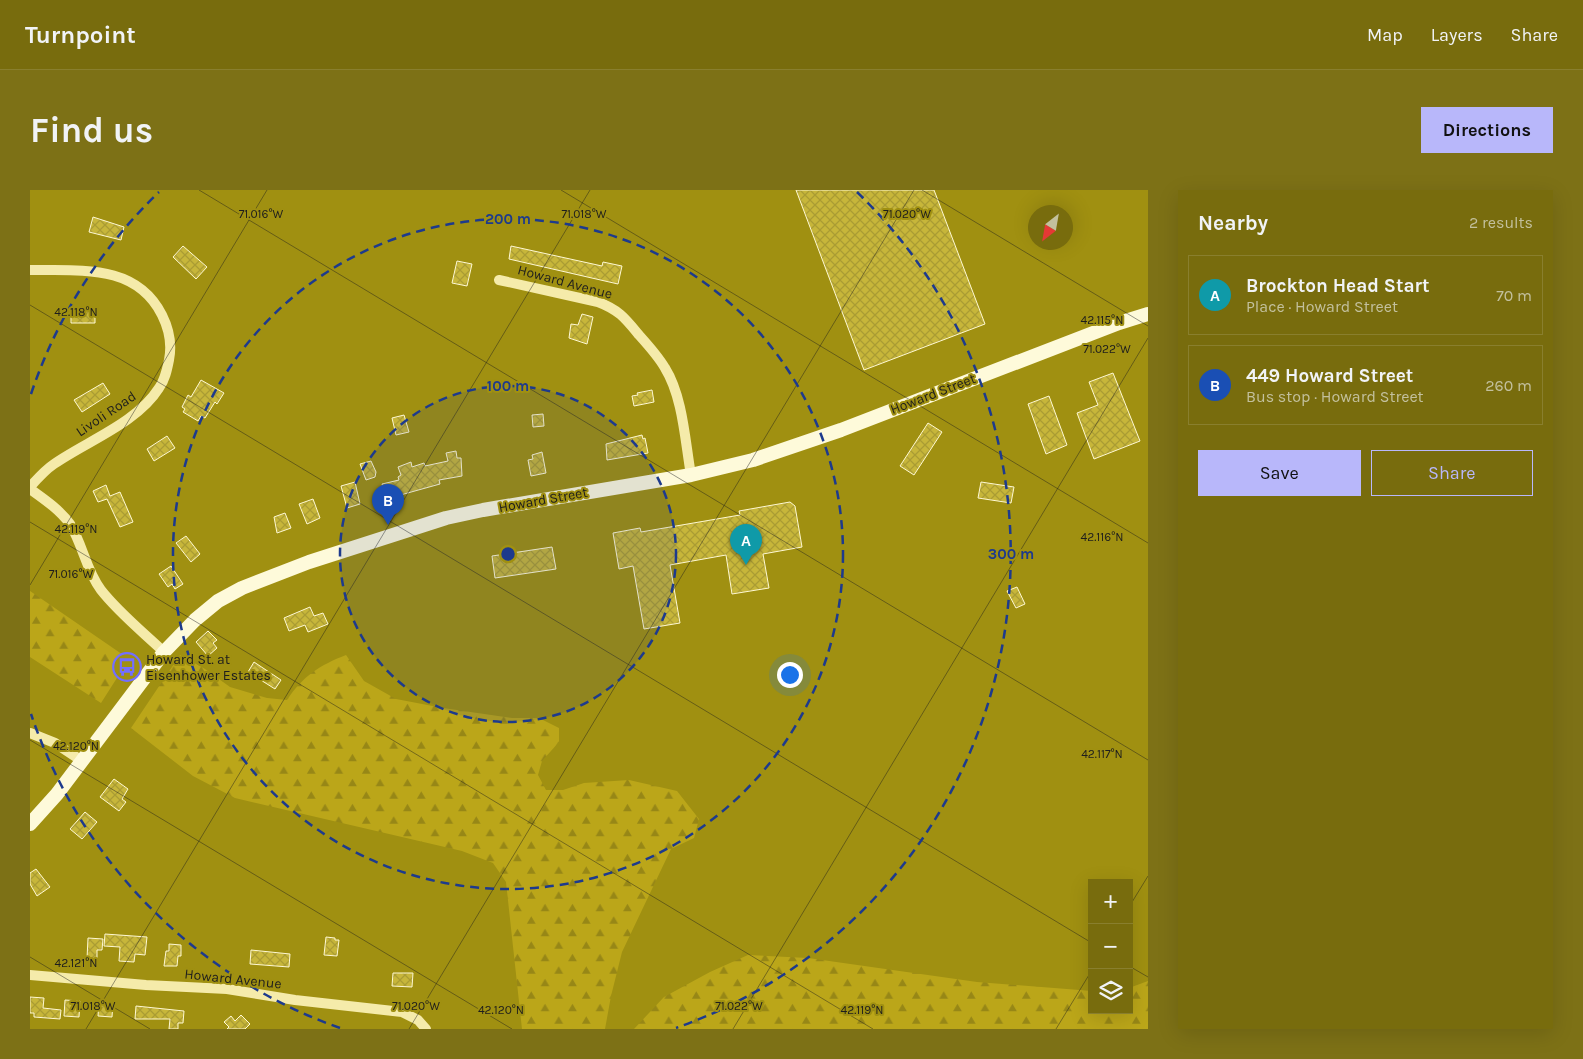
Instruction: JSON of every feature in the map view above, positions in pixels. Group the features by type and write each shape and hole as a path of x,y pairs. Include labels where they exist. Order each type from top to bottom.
{"main road":[{"name":"Howard Street","path":"30,824 53,799 164,652 194,620 218,601 242,588 327,556 424,524 464,514 691,475 753,460 841,430 1119,323 1148,314"}],"street":[{"name":"Livoli Road","path":"30,270 96,272 113,274 129,281 145,292 156,304 169,333 170,353 163,380 150,400 132,416 54,464 30,488"},
{"name":"Howard Avenue","path":"499,280 598,302 612,307 623,316 664,367 673,383 691,475"},
{"path":"30,488 57,509 69,524 100,589 120,611 164,652"},
{"path":"30,732 55,743 82,761"},
{"name":"Howard Avenue","path":"30,975 146,985 227,989 295,1000 402,1012 418,1020 426,1029"}],"green space":[{"path":"30,591 129,659 101,703 30,657"},
{"path":"180,655 205,669 230,687 267,698 287,700 299,684 313,672 346,655 364,681 396,699 512,718 539,718 559,728 559,742 542,761 538,775 546,790 563,790 584,783 629,780 677,791 699,819 694,838 671,849 622,952 605,1029 522,1029 506,882 493,863 462,851 235,798 193,776 131,728"},
{"path":"748,955 808,958 977,982 1088,991 1088,1014 1133,1014 1133,987 1148,981 1148,1029 634,1029 664,997 710,972"}],"building":[{"path":"796,190 934,190 985,324 864,370"},
{"path":"93,217 124,227 121,240 89,232"},
{"path":"183,246 207,267 196,279 173,257"},
{"path":"511,246 602,266 603,262 622,266 618,284 509,259"},
{"path":"457,261 472,264 467,286 452,283"},
{"path":"71,308 95,309 95,323 71,323"},
{"path":"582,314 593,317 587,344 569,338 571,324 578,325"},
{"path":"1113,373 1140,441 1094,459 1077,413 1098,405 1089,382"},
{"path":"201,380 224,393 217,404 215,402 205,418 201,416 198,421 183,412 185,409 182,407 188,395 191,397"},
{"path":"103,383 110,394 82,412 74,400"},
{"path":"652,390 654,402 634,406 632,396"},
{"path":"1049,396 1067,445 1046,454 1028,404"},
{"path":"543,414 544,426 533,427 532,415"},
{"path":"404,415 409,432 396,435 392,418"},
{"path":"928,423 942,432 914,475 900,466"},
{"path":"642,435 643,439 645,438 648,453 607,460 606,444"},
{"path":"167,436 175,448 154,461 147,449"},
{"path":"456,451 457,458 461,458 462,476 439,480 440,484 386,499 382,484 399,480 398,477 401,475 398,467 411,462 412,467 424,463 425,466 448,461 446,453"},
{"path":"542,452 546,473 531,476 528,460 533,459 532,455"},
{"path":"371,461 376,472 375,477 366,480 360,464"},
{"path":"355,482 360,504 347,508 341,486"},
{"path":"981,482 1014,487 1011,503 978,498"},
{"path":"106,485 110,496 120,492 133,522 120,527 107,499 98,502 93,491"},
{"path":"313,499 320,518 307,524 299,504"},
{"path":"790,502 795,506 802,547 763,554 769,588 732,594 726,555 670,565 680,623 644,629 633,566 619,569 613,533 640,528 641,532 740,515 739,511"},
{"path":"285,513 291,528 277,533 274,517"},
{"path":"186,536 200,554 191,562 176,543"},
{"path":"552,547 556,569 495,578 492,556"},
{"path":"171,566 183,584 175,589 172,584 168,587 159,574"},
{"path":"1017,587 1025,604 1016,608 1007,591"},
{"path":"310,607 314,616 323,613 328,624 308,632 305,625 289,631 284,618"},
{"path":"208,631 217,640 213,643 217,648 208,656 196,642"},
{"path":"254,662 281,680 275,689 248,672"},
{"path":"114,779 128,789 122,799 126,802 119,811 100,797"},
{"path":"85,812 97,822 82,839 70,829"},
{"path":"36,869 50,887 37,896 30,884 30,873"},
{"path":"105,934 147,937 145,955 135,954 134,962 119,961 120,947 104,946"},
{"path":"326,937 339,940 337,956 324,955"},
{"path":"88,938 103,939 102,950 97,950 97,960 87,959"},
{"path":"169,944 181,945 181,956 178,956 177,966 164,966 166,951 169,951"},
{"path":"251,950 290,954 289,967 250,964"},
{"path":"393,973 413,973 412,987 392,986"},
{"path":"30,997 44,998 43,1008 61,1010 60,1019 34,1017 34,1013 30,1013"},
{"path":"65,1000 80,1001 79,1017 64,1016"},
{"path":"99,1002 113,1003 112,1017 98,1016"},
{"path":"136,1006 184,1011 183,1023 178,1023 178,1029 169,1029 170,1019 135,1019"},
{"path":"241,1015 250,1024 245,1029 227,1029 229,1027 224,1022 231,1016 235,1021"}],"place":[{"name":"449 Howard Street","path":"388,525"},
{"name":"Brockton Head Start","path":"746,565"},
{"name":"Howard St. at Eisenhower Estates","path":"127,667"}]}
